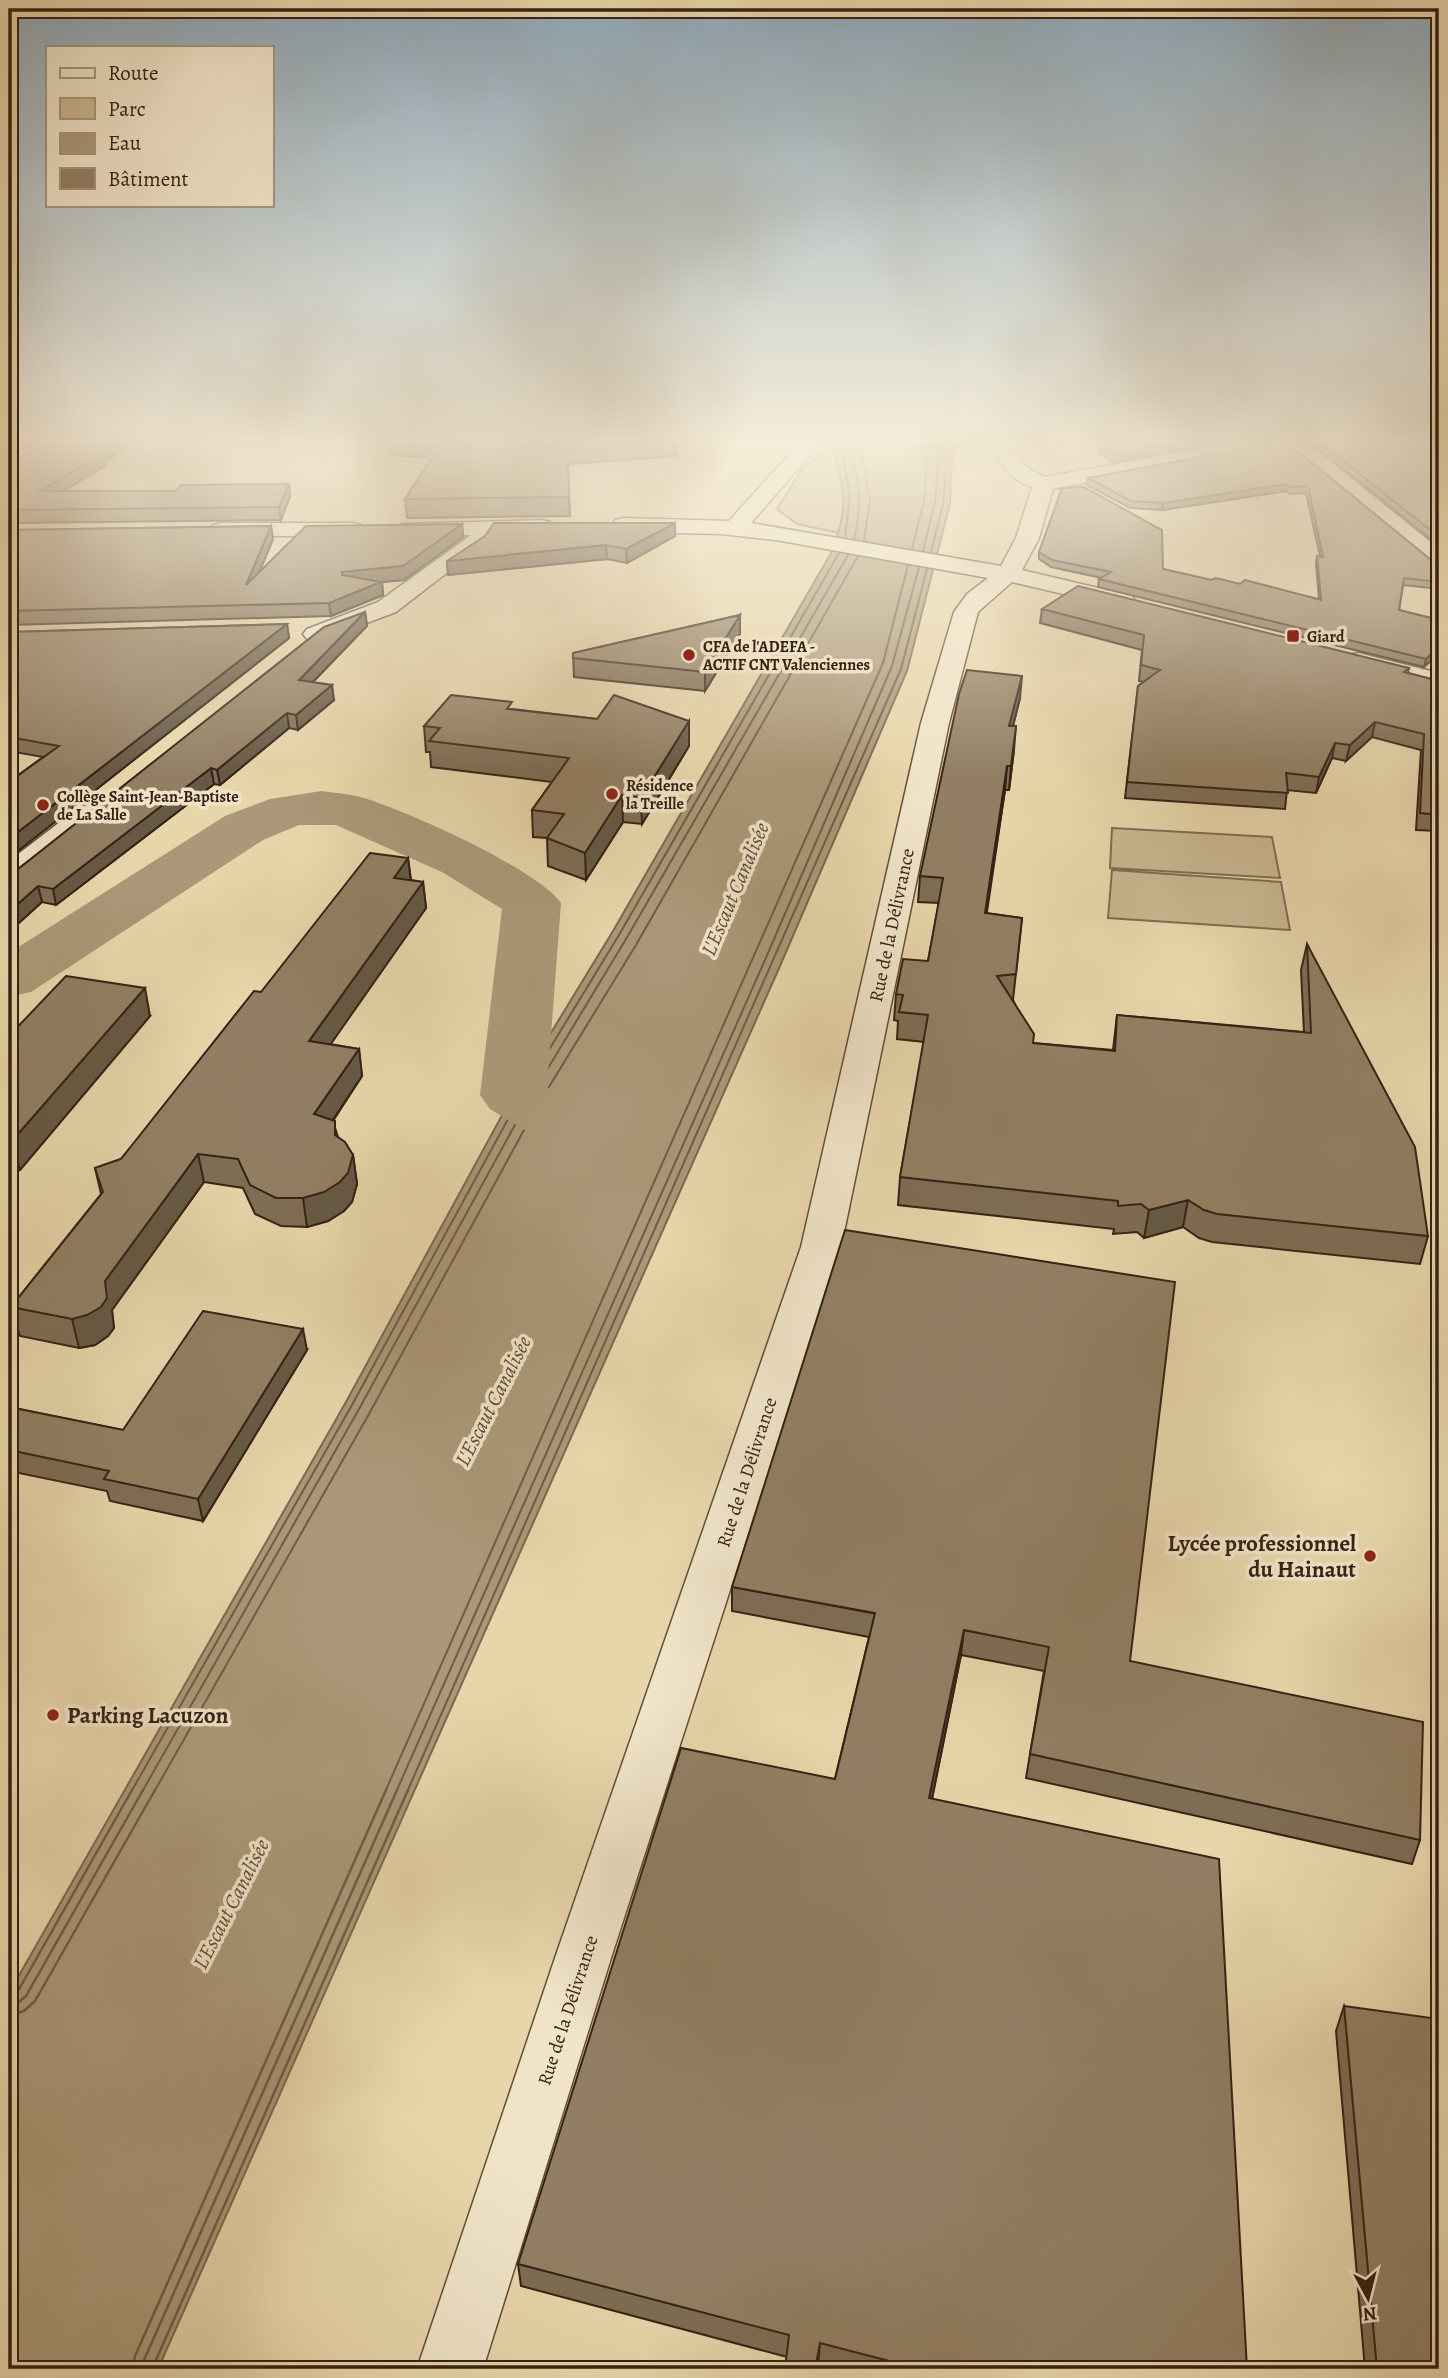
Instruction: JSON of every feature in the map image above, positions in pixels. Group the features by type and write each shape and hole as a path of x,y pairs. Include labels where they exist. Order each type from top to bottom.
{"street":[{"path":"292,641 387,607 464,551"},
{"path":"880,551 1007,574 1140,606"},
{"path":"1007,574 1022,551"},
{"name":"Rue de la Délivrance","path":"450,2369 584,1955 821,1247 935,723 966,612 972,603 1007,574"},
{"path":"1336,655 1439,681"},
{"path":"9,876 107,799"}],"green space":[{"path":"1112,828 1272,837 1280,878 1110,868"},
{"path":"1112,870 1281,882 1290,930 1108,918"}],"water":[{"name":"L'Escaut Canalisée","path":"938,551 907,671 780,966 158,2369 9,2369 9,1993 346,1402 513,1095 613,931 831,553"}],"building":[{"path":"9,551 260,551 246,585 281,551 424,551 403,566 342,572 342,575 381,582 329,603 9,611"},
{"path":"462,551 547,551 447,561"},
{"path":"1163,551 1163,569 1240,584 1245,580 1321,600 1317,556 1323,557 1322,551 1420,551 1431,560 1439,562 1439,582 1404,578 1399,610 1439,620 1439,647 1426,659 1099,579 1111,572 1052,560 1039,552"},
{"path":"1078,586 1409,668 1404,672 1439,681 1439,815 1420,813 1424,734 1375,722 1350,745 1335,743 1319,777 1286,773 1288,793 1127,782 1138,686 1160,670 1141,665 1144,635 1042,609"},
{"path":"365,612 299,680 332,685 296,715 287,713 217,770 211,768 53,889 38,886 9,912 9,871 18,869 324,627"},
{"path":"740,615 705,672 573,658 573,653"},
{"path":"287,624 9,839 9,782 59,746 9,737 9,632"},
{"path":"967,670 1022,676 1009,726 1016,726 1011,766 1007,766 985,913 1022,918 1016,974 997,976 1034,1034 1033,1043 1115,1051 1117,1015 1311,1033 1307,944 1415,1147 1428,1236 1217,1214 1188,1200 1149,1210 1141,1204 1118,1206 1118,1201 900,1177 928,1015 899,1012 903,995 896,994 903,959 928,961 943,878 920,876 959,694"},
{"path":"451,695 512,702 507,709 597,719 614,695 689,721 641,798 622,795 585,853 547,838 564,814 532,810 569,758 429,741 440,728 424,726"},
{"path":"370,853 408,858 394,878 423,882 309,1041 359,1049 314,1114 335,1121 335,1135 345,1142 353,1155 348,1173 324,1192 303,1198 276,1198 250,1185 238,1159 198,1154 105,1281 107,1298 101,1307 72,1319 11,1307 103,1192 95,1168 121,1159 254,991 261,992"},
{"path":"66,976 145,988 12,1141 9,1141 9,1036"},
{"path":"845,1230 1175,1282 1130,1661 1423,1722 1420,1840 1030,1754 1049,1647 964,1630 929,1798 1219,1859 1247,2369 920,2369 820,2343 815,2369 785,2369 789,2335 518,2264 681,1748 835,1779 875,1613 732,1587"},
{"path":"203,1311 303,1329 198,1499 104,1479 109,1471 9,1450 9,1407 123,1430"},
{"path":"1344,2006 1439,2019 1439,2369 1377,2369"}],"waterway":[{"path":"9,979 244,828 289,810 322,807 347,810 462,860 532,903 513,1095 595,1144"}],"place":[{"name":"Giard","path":"1293,636"},
{"name":"CFA de l'ADEFA - ACTIF CNT Valenciennes","path":"689,655"},
{"name":"Résidence la Treille","path":"612,794"},
{"name":"Collège Saint-Jean-Baptiste de La Salle","path":"43,805"},
{"name":"Lycée professionnel du Hainaut","path":"1370,1556"},
{"name":"Parking Lacuzon","path":"53,1715"}]}
